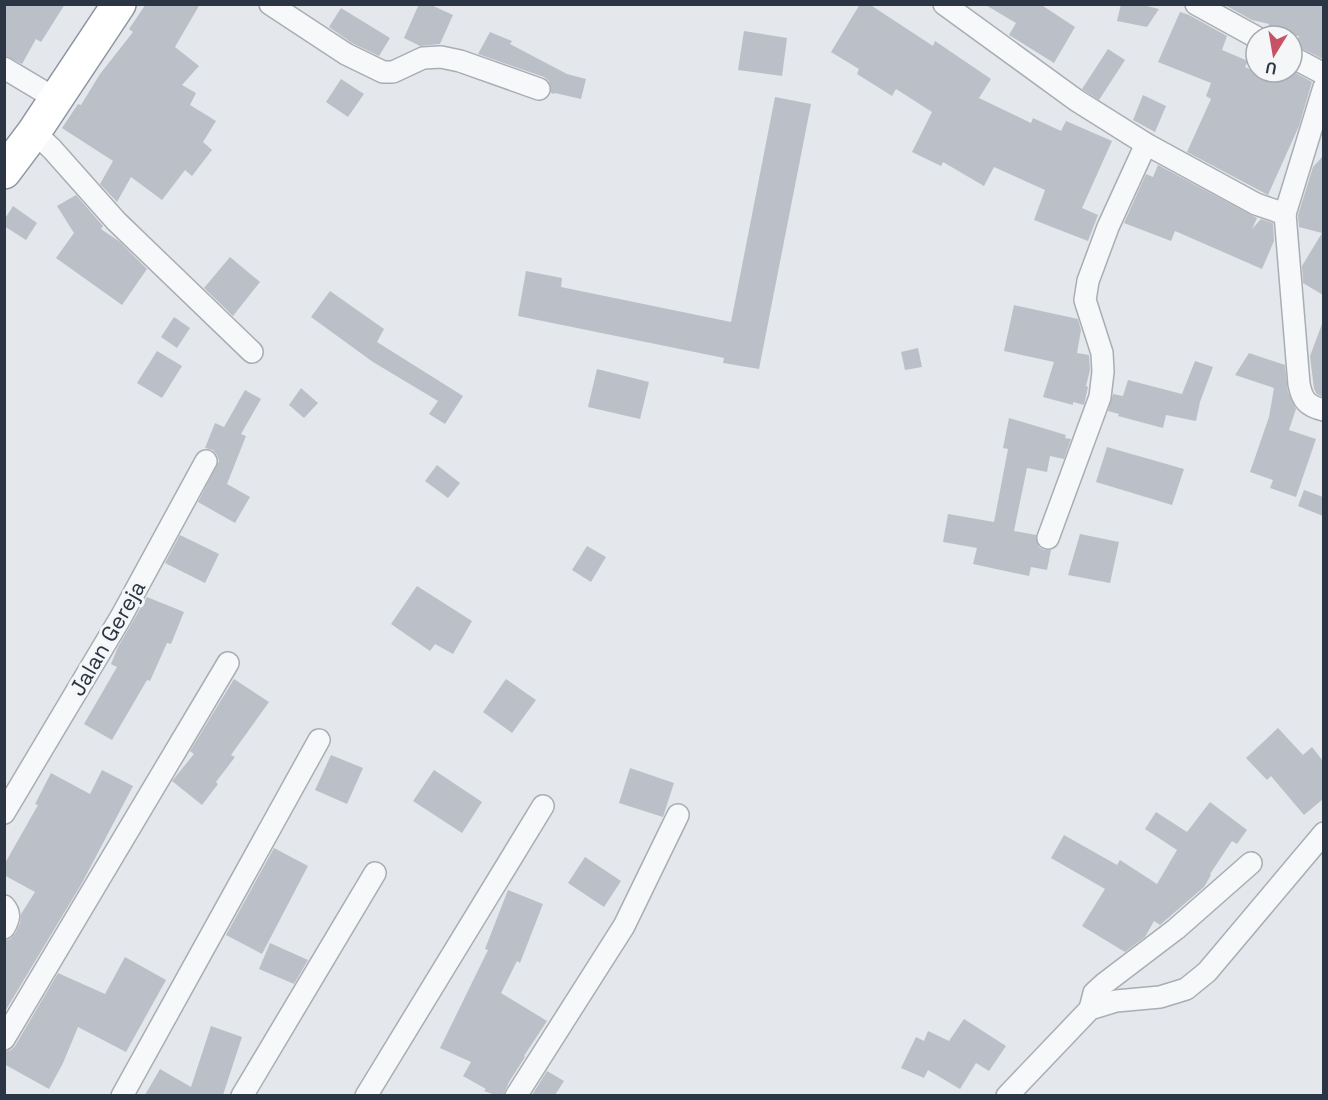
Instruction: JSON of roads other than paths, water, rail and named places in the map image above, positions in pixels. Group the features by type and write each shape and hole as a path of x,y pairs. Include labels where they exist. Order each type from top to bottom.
{"highway":[{"path":"4,172 34,132 119,4"}],"street":[{"path":"270,4 346,54 383,72 393,72 423,58 441,57 460,61 539,89"},
{"path":"944,4 1076,100 1146,144 1256,204 1285,214"},
{"path":"1196,4 1244,31"},
{"path":"1304,64 1323,74"},
{"path":"4,69 56,99"},
{"path":"1323,87 1285,214 1299,384 1302,398 1307,403 1323,410"},
{"path":"34,132 52,148 116,221 252,352"},
{"path":"1048,538 1100,397 1103,372 1102,353 1084,300 1088,281 1108,227 1146,144"},
{"name":"Jalan Gereja","path":"4,813 121,617 206,461"},
{"path":"4,1039 228,663"},
{"path":"122,1095 319,740"},
{"path":"366,1095 543,806"},
{"path":"516,1095 624,926 678,815"},
{"path":"1007,1095 1090,1009 1116,1001 1160,997 1186,989 1194,984 1207,972 1323,833"},
{"path":"1090,1009 1094,993 1105,983 1176,930 1251,863"},
{"path":"242,1095 375,873"},
{"path":"4,906 9,911 10,918 4,928"}]}
